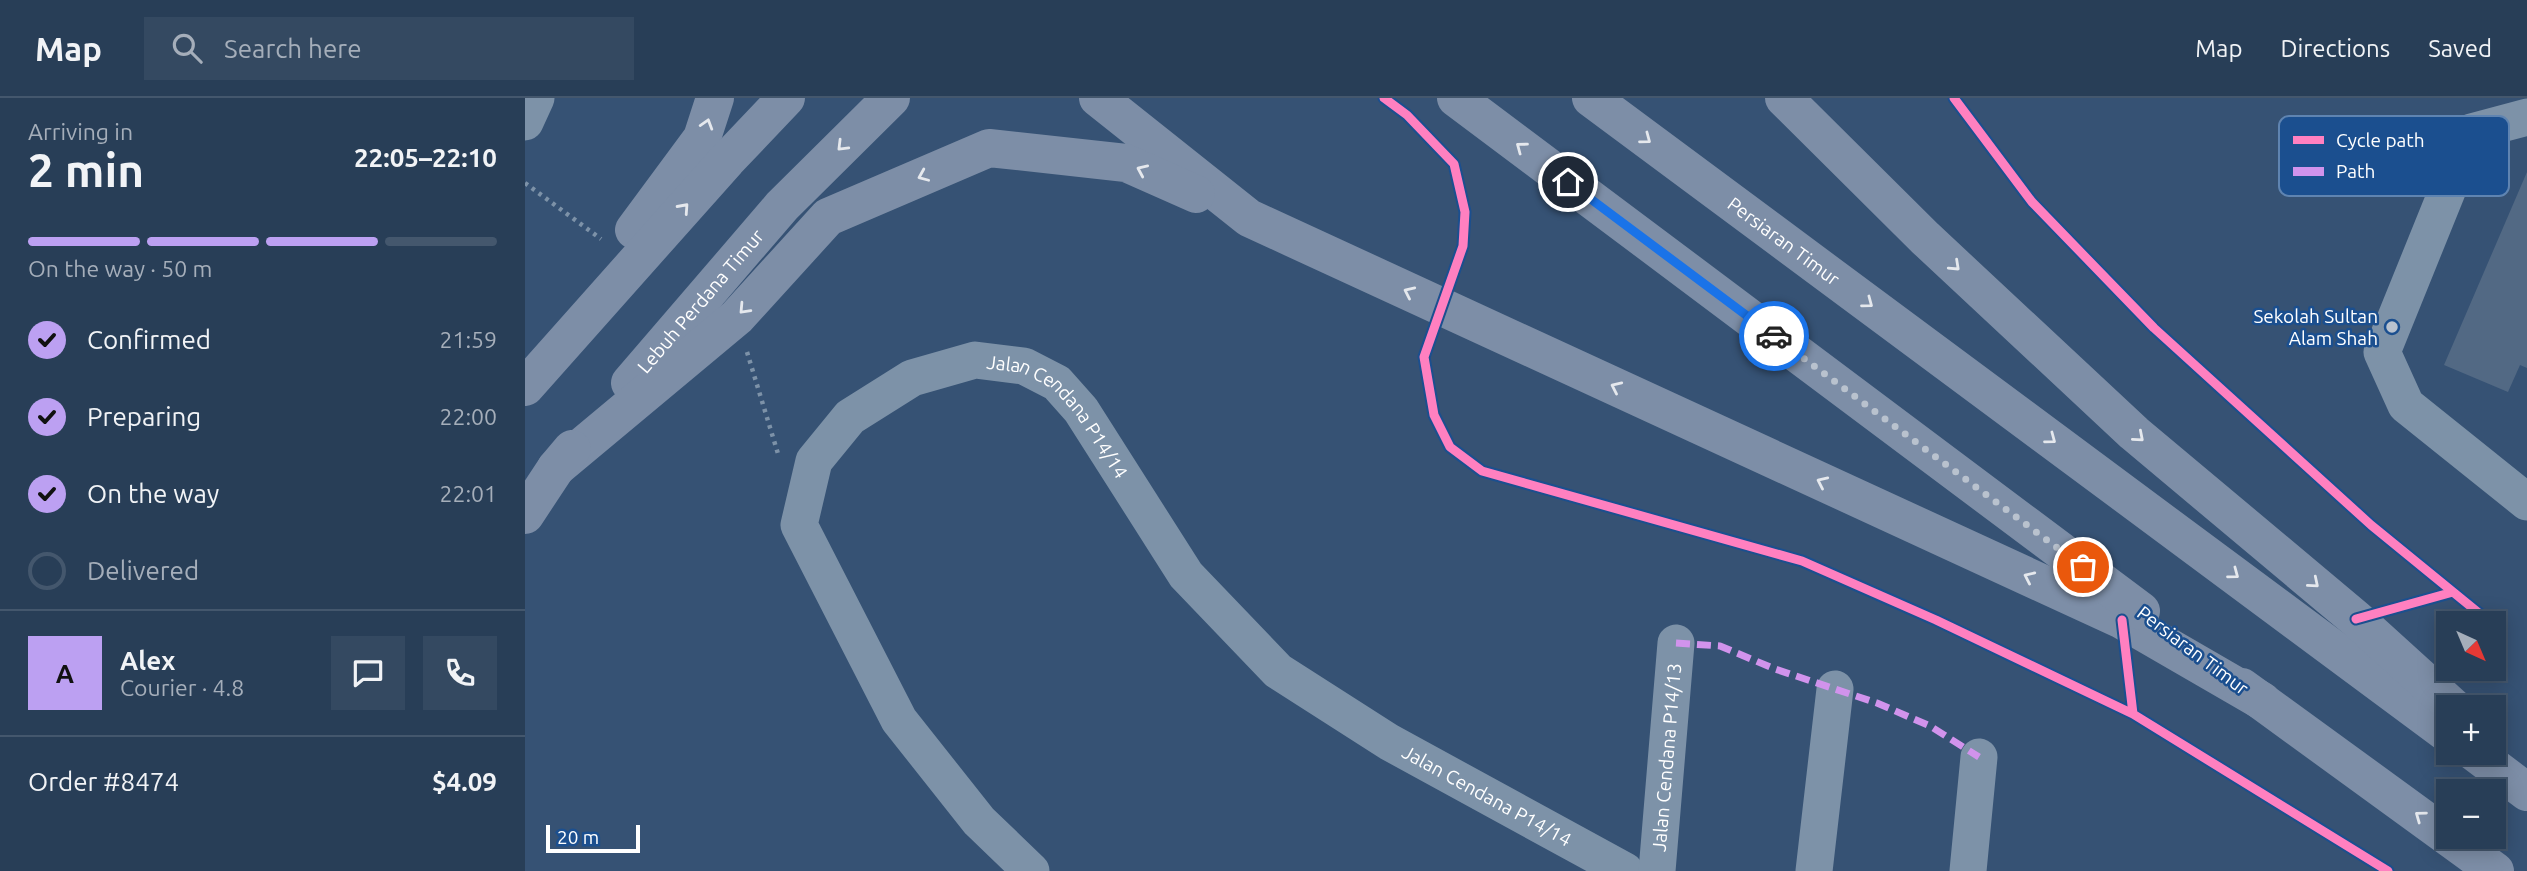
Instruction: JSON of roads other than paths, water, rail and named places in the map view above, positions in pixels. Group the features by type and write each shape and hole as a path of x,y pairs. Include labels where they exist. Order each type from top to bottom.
{"main road":[{"path":"525,378 702,138 715,98"},
{"path":"525,387 727,160 786,98"},
{"name":"Lebuh Perdana Timur","path":"525,515 556,468 782,205 891,98"},
{"path":"1098,98 1249,218"},
{"name":"Persiaran Timur","path":"1456,98 2262,701 2495,871"},
{"name":"Persiaran Timur","path":"1591,98 2436,725"},
{"path":"1783,98 1925,238 2134,433 2356,619 2440,695"},
{"path":"1808,98 1925,238"},
{"path":"556,468 737,317 828,216 989,148 1126,163 2122,620 2262,701"},
{"path":"2506,754 2527,774"},
{"path":"2491,765 2527,792"}],"street":[{"path":"525,122 536,98"},
{"path":"2509,122 2527,117"},
{"path":"2445,196 2382,352 2406,405 2527,502"},
{"name":"Jalan Cendana P14/14","path":"1031,871 979,821 899,720 799,525 814,461 851,417 912,378 975,360 1024,366 1057,383 1081,410 1186,575 1278,671 1389,742 1625,871"},
{"name":"Jalan Cendana P14/13","path":"1657,871 1676,643"},
{"path":"1814,871 1835,689"},
{"path":"1968,871 1979,757"}],"place":[{"name":"Sekolah Sultan Alam Shah","path":"2392,327"}]}
